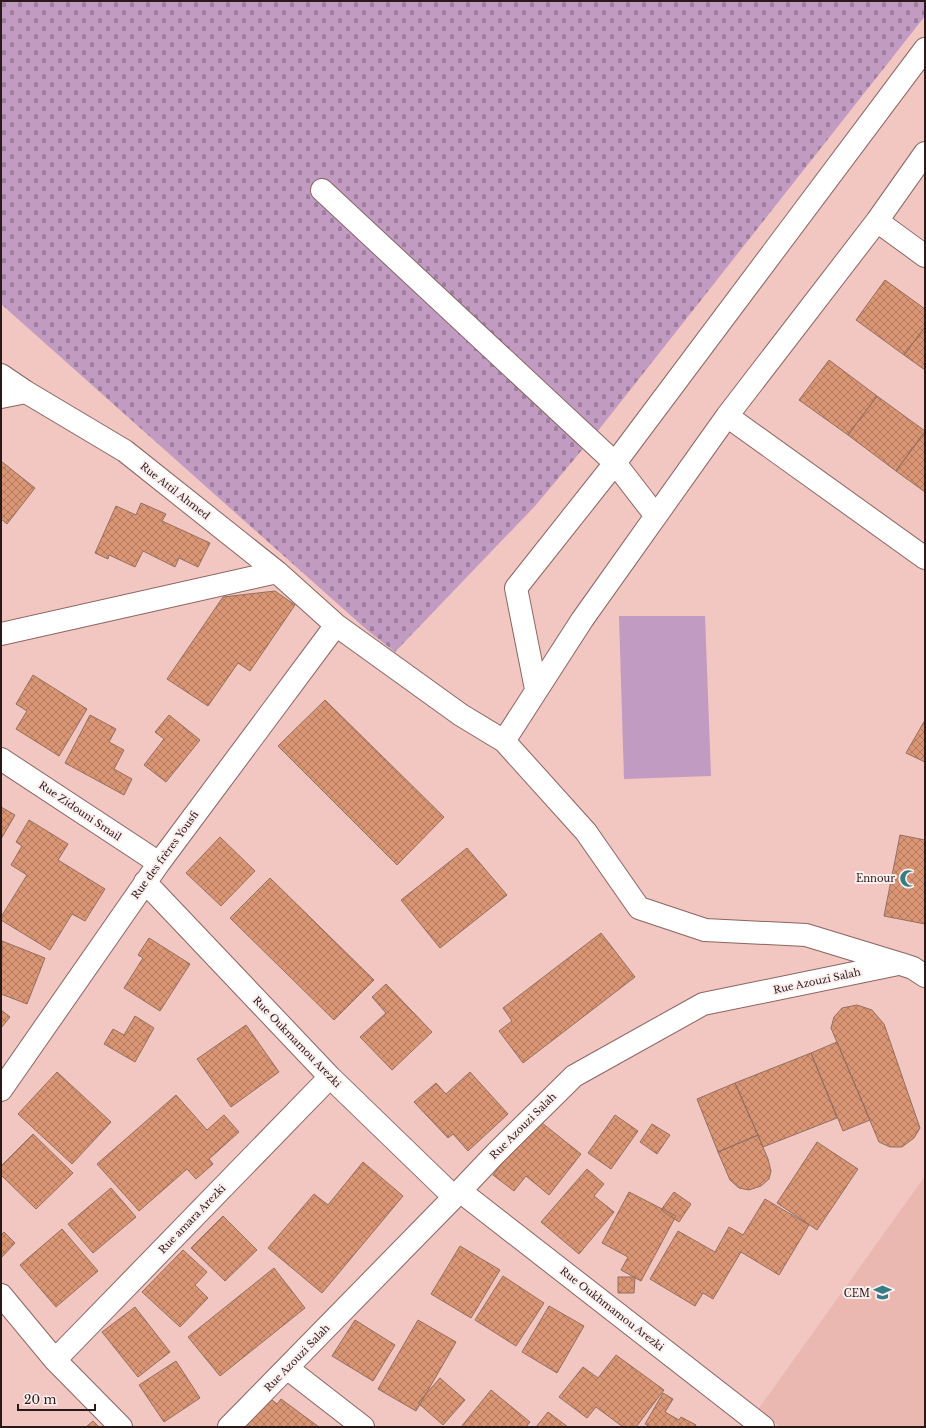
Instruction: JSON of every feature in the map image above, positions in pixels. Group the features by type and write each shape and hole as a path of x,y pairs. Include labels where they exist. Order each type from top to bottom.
{"street":[{"path":"536,689 516,588 615,463 925,50"},
{"path":"504,741 536,689 582,620 727,416 877,221 925,153"},
{"path":"322,190 615,463 656,516"},
{"path":"877,221 925,256"},
{"name":"Rue Attil Ahmed","path":"1,375 26,392 125,451 277,572 336,625 461,715 504,741 586,832 639,908 705,930 806,935 913,968 925,976"},
{"path":"1,397 26,392"},
{"path":"727,416 925,558"},
{"path":"1,634 277,572"},
{"name":"Rue des frères Yousfi","path":"1,1090 159,863 336,625"},
{"name":"Rue Zidouni Smail","path":"1,759 159,863"},
{"name":"Rue Oukmamou Arezki","path":"146,882 330,1077 457,1194"},
{"name":"Rue Azouzi Salah","path":"229,1427 496,1153 574,1076 703,1004 901,964"},
{"name":"Rue amara Arezki","path":"54,1360 330,1077"},
{"name":"Rue Oukhmamou Arezki","path":"457,1194 763,1427"},
{"path":"1,1295 54,1360 121,1427"},
{"path":"287,1368 363,1427"}],"shaded area":[{"name":"CEM","path":"925,1176 925,1427 781,1427 757,1411"}],"green space":[{"path":"1,1 925,1 925,16 597,432 535,506 395,652 367,630 1,304"},
{"path":"619,616 705,616 711,776 624,779"}],"building":[{"path":"885,280 925,309 925,327 904,355 856,320"},
{"path":"925,327 925,370 904,355"},
{"path":"829,360 877,396 848,435 799,400"},
{"path":"877,396 925,431 896,471 848,435"},
{"path":"925,432 925,492 896,471"},
{"path":"1,461 35,488 7,524 1,519"},
{"path":"141,503 166,514 162,521 210,543 198,567 179,558 175,567 143,551 135,567 109,555 108,559 95,553 116,506 136,515"},
{"path":"275,591 295,605 250,671 238,663 208,706 167,679 223,597"},
{"path":"33,675 87,709 59,756 16,729 27,711 16,704"},
{"path":"325,700 444,817 397,865 278,746"},
{"path":"90,715 116,729 109,742 124,750 114,769 132,779 124,795 65,763"},
{"path":"169,715 200,740 166,782 144,765 164,739 155,732"},
{"path":"925,720 925,762 906,753"},
{"path":"1,807 15,815 1,839"},
{"path":"29,820 68,844 58,860 105,889 85,921 72,914 50,950 1,920 1,917 27,875 11,865 22,846 16,842"},
{"name":"Ennour","path":"900,835 925,840 925,924 884,916"},
{"path":"220,837 255,871 221,906 186,873"},
{"path":"467,848 507,895 440,948 401,900"},
{"path":"270,878 374,980 334,1020 230,918"},
{"path":"601,933 635,977 523,1063 499,1031 512,1021 503,1008"},
{"path":"149,938 190,964 160,1011 124,988 143,958 138,955"},
{"path":"2,941 45,958 27,1004 1,994"},
{"path":"386,984 432,1032 392,1070 360,1037 386,1013 372,997"},
{"path":"857,1005 872,1010 884,1024 920,1128 914,1138 902,1147 890,1147 879,1142 831,1028 834,1017 842,1008"},
{"path":"1,1010 10,1017 1,1028"},
{"path":"135,1016 154,1028 135,1062 104,1044 113,1029 124,1035"},
{"path":"246,1025 279,1072 231,1107 197,1059"},
{"path":"837,1042 870,1120 843,1131 811,1053"},
{"path":"811,1053 837,1118 763,1147 735,1083"},
{"path":"57,1072 111,1122 72,1164 18,1114"},
{"path":"470,1072 508,1114 468,1151 453,1134 448,1138 414,1102 436,1083 446,1094"},
{"path":"735,1083 758,1135 718,1152 697,1099"},
{"path":"176,1095 207,1130 224,1115 239,1132 209,1159 213,1164 196,1179 187,1169 139,1211 97,1164"},
{"path":"615,1115 638,1131 611,1169 588,1153"},
{"path":"537,1119 581,1154 549,1195 526,1176 514,1191 493,1175"},
{"path":"652,1124 670,1135 657,1154 640,1142"},
{"path":"33,1134 73,1173 36,1209 1,1175 1,1166"},
{"path":"758,1135 768,1159 771,1171 769,1179 761,1186 749,1190 739,1188 730,1180 718,1152"},
{"path":"817,1142 858,1169 817,1230 777,1203"},
{"path":"363,1162 403,1196 322,1293 268,1248 314,1194 328,1205"},
{"path":"587,1169 604,1184 594,1196 614,1212 579,1254 541,1222"},
{"path":"111,1188 136,1217 93,1253 68,1224"},
{"path":"629,1192 676,1216 641,1281 621,1270 628,1257 602,1243"},
{"path":"674,1192 691,1204 679,1222 661,1210"},
{"path":"765,1199 809,1225 779,1275 741,1252 713,1299 703,1293 695,1306 650,1279 678,1231 715,1252 729,1227 743,1235"},
{"path":"223,1216 257,1250 225,1281 191,1248"},
{"path":"62,1229 98,1271 56,1307 20,1265"},
{"path":"4,1232 15,1243 1,1258 1,1235"},
{"path":"460,1246 500,1270 471,1318 431,1294"},
{"path":"183,1250 207,1272 195,1285 208,1298 180,1327 142,1292"},
{"path":"274,1268 305,1308 220,1376 188,1337"},
{"path":"503,1276 544,1303 516,1346 475,1320"},
{"path":"618,1277 635,1277 634,1293 618,1293"},
{"path":"549,1306 584,1326 557,1373 522,1352"},
{"path":"135,1307 170,1352 138,1377 102,1332"},
{"path":"355,1320 395,1345 373,1381 332,1356"},
{"path":"418,1320 456,1342 416,1411 378,1389"},
{"path":"616,1355 664,1390 636,1427 623,1427 596,1407 587,1418 559,1397 583,1367 598,1378"},
{"path":"176,1361 200,1398 164,1422 139,1385"},
{"path":"440,1378 465,1400 443,1425 418,1403"},
{"path":"491,1390 530,1422 526,1427 461,1427"},
{"path":"263,1393 277,1404 281,1399 319,1427 244,1427 240,1424"},
{"path":"663,1393 673,1399 665,1412 679,1420 681,1417 696,1425 695,1427 650,1427 645,1424"},
{"path":"548,1412 568,1427 536,1427"},
{"path":"93,1421 99,1427 86,1427"}],"place":[{"name":"Ennour","path":"908,878"},
{"name":"CEM","path":"883,1293"}]}
